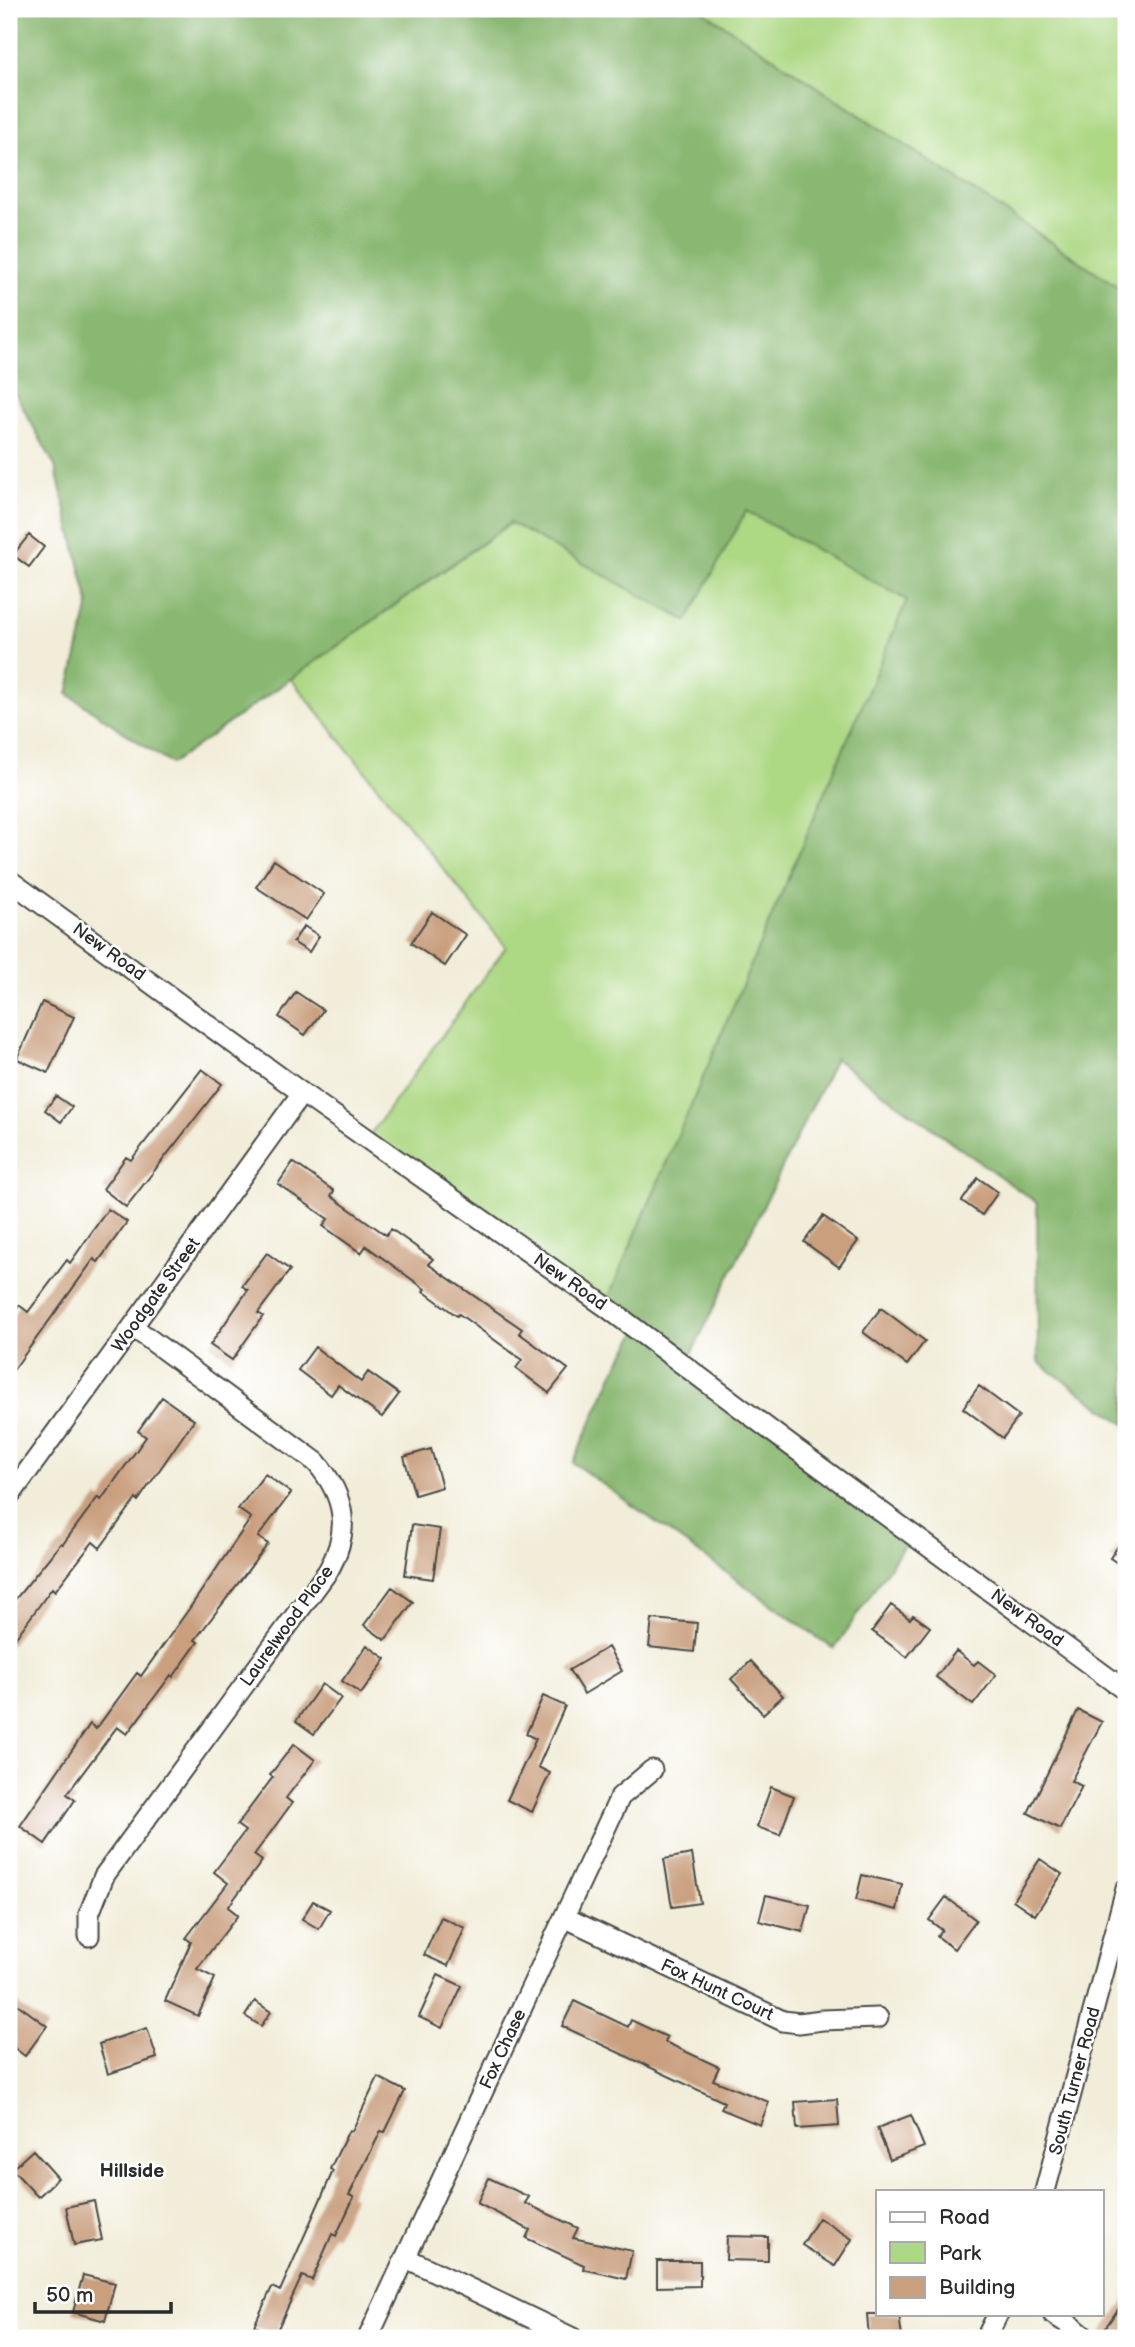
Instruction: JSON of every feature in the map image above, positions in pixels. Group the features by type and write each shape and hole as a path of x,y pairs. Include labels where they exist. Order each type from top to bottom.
{"street":[{"name":"New Road","path":"9,880 302,1093 605,1306 1126,1691"},
{"name":"Woodgate Street","path":"9,1497 302,1093"},
{"name":"Laurelwood Place","path":"89,1936 89,1914 104,1876 328,1571 341,1541 343,1521 339,1498 329,1478 316,1462 133,1327"},
{"name":"Fox Chase","path":"368,2338 620,1797 652,1770"},
{"name":"South Turner Road","path":"1045,2190 1126,1889"},
{"name":"Fox Hunt Court","path":"564,1917 783,2021 799,2023 878,2018"},
{"path":"406,2258 573,2338"},
{"path":"986,2338 997,2316"},
{"path":"1057,2316 1086,2338"}],"green space":[{"path":"9,9 700,9 1126,292 1126,1425 1038,1362 1037,1203 835,1059 686,1365 911,1535 834,1649 573,1463 617,1366 638,1331 605,1306 907,600 746,511 687,621 510,523 171,764 68,694 89,604 55,466 9,382"},
{"path":"700,9 1126,9 1126,292"},
{"path":"746,510 908,600 605,1306 367,1139 506,947 291,679 511,523 686,621"}],"building":[{"path":"29,535 44,547 29,567 13,555"},
{"path":"274,860 324,894 306,920 256,887"},
{"path":"432,912 466,935 445,966 411,943"},
{"path":"304,926 319,936 309,952 293,942"},
{"path":"296,992 323,1010 305,1035 279,1017"},
{"path":"42,1002 74,1017 48,1073 17,1059"},
{"path":"202,1069 222,1084 126,1207 103,1189 126,1157 131,1160"},
{"path":"56,1096 72,1107 61,1122 45,1110"},
{"path":"293,1162 334,1191 331,1196 386,1235 391,1229 433,1259 428,1264 522,1329 519,1333 568,1369 549,1393 516,1368 522,1360 459,1314 457,1316 366,1246 361,1253 323,1226 328,1219 278,1184"},
{"path":"978,1178 998,1192 982,1215 962,1201"},
{"path":"108,1209 127,1222 98,1262 94,1259 9,1376 9,1320 19,1305 28,1312 67,1260 70,1263"},
{"path":"823,1216 858,1241 839,1267 804,1242"},
{"path":"267,1253 290,1270 258,1313 263,1316 232,1360 210,1345 248,1290 242,1286"},
{"path":"881,1308 925,1341 907,1365 863,1332"},
{"path":"315,1347 361,1382 368,1372 399,1394 382,1417 338,1385 331,1395 298,1370"},
{"path":"979,1386 1019,1416 1003,1438 963,1408"},
{"path":"162,1397 194,1420 138,1501 136,1499 100,1548 93,1542 55,1591 52,1588 9,1647 9,1607 61,1543 63,1544 98,1497 101,1500 146,1437 138,1431"},
{"path":"431,1449 442,1487 415,1495 404,1457"},
{"path":"265,1474 291,1493 258,1537 268,1544 195,1640 198,1642 173,1677 171,1675 127,1734 117,1727 67,1794 75,1800 45,1844 20,1826 90,1724 96,1729 137,1673 141,1676 189,1609 251,1518 238,1509"},
{"path":"412,1525 440,1529 433,1579 405,1575"},
{"path":"1126,1534 1126,1569 1110,1558"},
{"path":"392,1587 413,1602 385,1640 364,1625"},
{"path":"891,1605 910,1619 913,1615 930,1627 907,1657 872,1631"},
{"path":"652,1619 697,1623 694,1652 649,1647"},
{"path":"367,1645 386,1659 361,1694 342,1681"},
{"path":"608,1647 622,1671 584,1694 569,1670"},
{"path":"956,1651 974,1665 978,1661 996,1675 973,1705 936,1677"},
{"path":"751,1661 783,1696 763,1714 731,1679"},
{"path":"322,1684 341,1698 314,1734 296,1721"},
{"path":"543,1696 565,1706 538,1767 550,1773 532,1812 507,1800 536,1739 526,1734"},
{"path":"1078,1710 1102,1722 1071,1781 1082,1786 1060,1829 1028,1813"},
{"path":"294,1744 315,1760 286,1798 292,1803 254,1855 262,1861 228,1907 238,1915 197,1969 215,1978 198,2016 165,2001 191,1942 186,1938 228,1883 214,1872 245,1831 237,1825"},
{"path":"771,1787 794,1796 780,1835 757,1827"},
{"path":"692,1854 700,1903 672,1907 664,1859"},
{"path":"1040,1859 1062,1874 1035,1915 1013,1900"},
{"path":"862,1875 902,1884 897,1910 856,1900"},
{"path":"766,1895 810,1905 803,1932 759,1921"},
{"path":"946,1897 976,1920 954,1949 937,1936 942,1930 929,1920"},
{"path":"313,1901 330,1910 319,1929 302,1919"},
{"path":"441,1917 465,1928 448,1966 424,1955"},
{"path":"438,1975 462,1986 442,2028 419,2017"},
{"path":"9,1998 47,2026 25,2056 9,2044"},
{"path":"255,2001 271,2012 261,2026 245,2016"},
{"path":"574,2001 628,2027 631,2020 667,2037 665,2042 719,2067 713,2080 769,2102 760,2125 721,2109 724,2102 562,2026"},
{"path":"147,2028 157,2058 108,2074 99,2044"},
{"path":"378,2077 405,2091 385,2132 381,2131 349,2195 354,2197 336,2236 332,2234 312,2280 302,2276 275,2335 254,2326 272,2287 280,2291 333,2171 330,2169"},
{"path":"837,2099 839,2126 797,2129 795,2102"},
{"path":"911,2115 924,2147 890,2160 877,2128"},
{"path":"33,2150 58,2178 38,2197 12,2169"},
{"path":"489,2178 529,2197 525,2203 578,2228 573,2238 632,2251 626,2279 583,2269 584,2265 526,2238 530,2230 477,2203"},
{"path":"94,2201 102,2240 74,2245 66,2207"},
{"path":"819,2218 852,2239 835,2266 802,2245"},
{"path":"727,2236 768,2237 768,2261 726,2260"},
{"path":"657,2261 700,2261 700,2286 657,2287"},
{"path":"83,2275 115,2283 105,2321 73,2312"},
{"path":"1126,2298 1126,2338 1098,2338"},
{"path":"867,2314 899,2316 902,2338 869,2338"}],"district":[{"name":"Hillside","path":"132,2171"}]}
